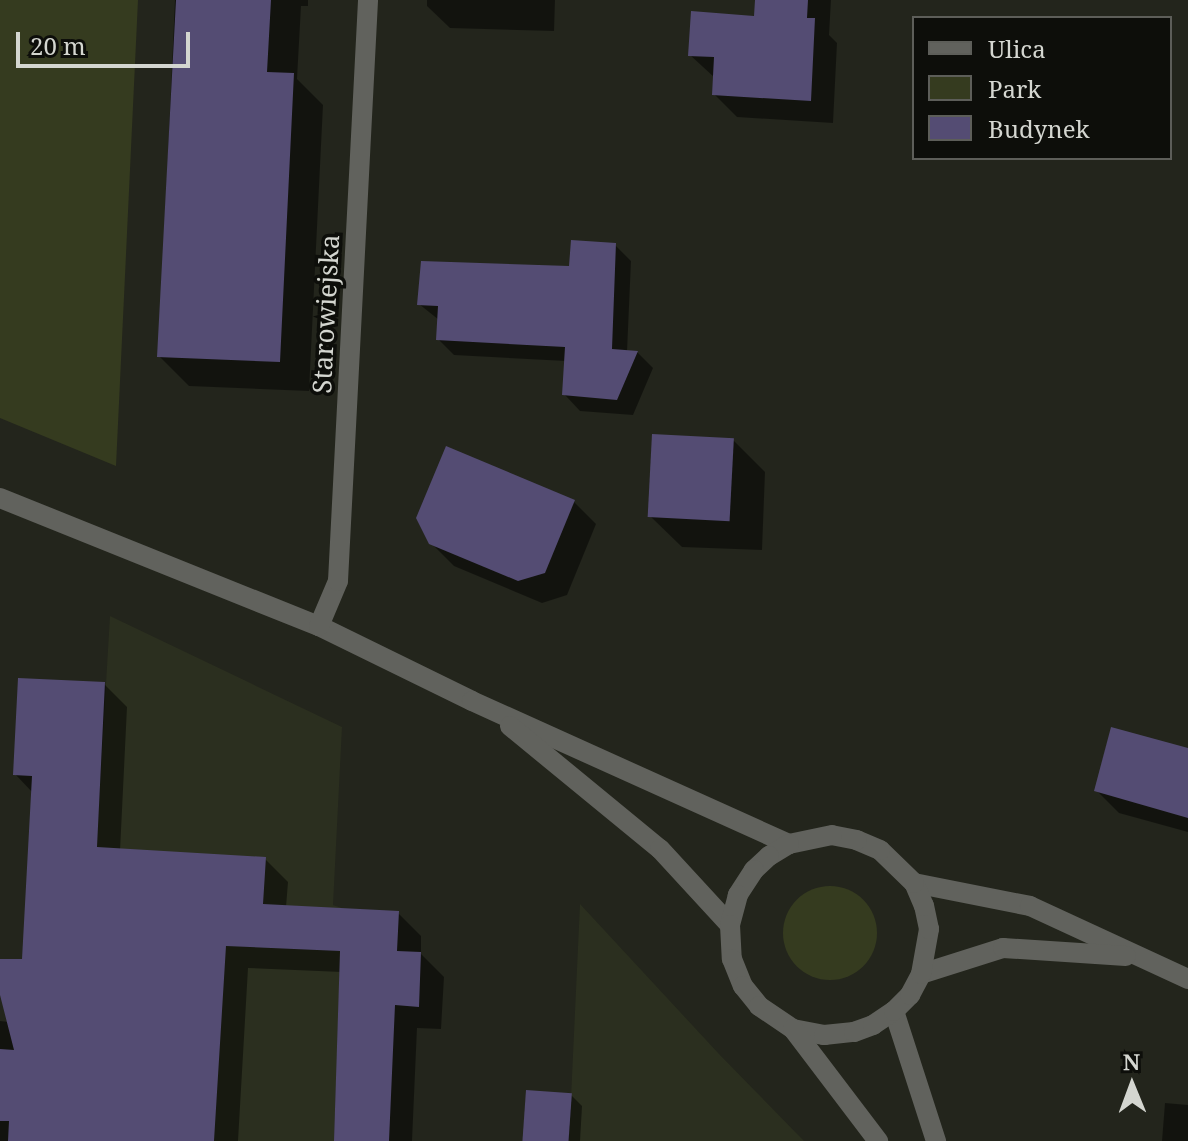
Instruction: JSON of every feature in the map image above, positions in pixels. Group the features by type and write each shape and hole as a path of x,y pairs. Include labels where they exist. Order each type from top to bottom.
{"street":[{"name":"Starowiejska","path":"319,626 338,581 368,0"},
{"path":"0,498 319,626 488,708 789,844"},
{"path":"488,708 660,849 730,925"},
{"path":"793,1029 824,1035 854,1032 894,1011 910,995 921,974 929,929 914,883 880,850 857,840 832,835 789,844 754,870 738,895 730,925 732,959 743,986 759,1006 793,1029 878,1141"},
{"path":"914,883 1030,906 1134,957 1188,979"},
{"path":"921,974 1003,948 1134,957"},
{"path":"894,1011 936,1141"}],"shaded area":[{"path":"110,616 342,727 333,905 342,908 334,1141 79,1141"},
{"path":"580,904 719,1054 804,1141 569,1141"}],"green space":[{"path":"0,0 138,0 116,466 0,418"},
{"path":"830,886 848,889 863,900 874,915 877,933 874,951 863,966 848,977 830,980 812,977 797,966 786,951 783,933 786,915 797,900 812,889"}],"building":[{"path":"176,0 271,0 267,72 294,73 280,362 157,357"},
{"path":"755,0 808,0 807,18 815,18 811,101 712,95 714,57 688,56 691,11 754,16"},
{"path":"571,240 616,243 612,349 638,351 617,400 562,395 565,347 436,340 438,306 417,305 421,261 569,266"},
{"path":"652,434 734,438 730,521 648,517"},
{"path":"446,446 575,500 545,573 518,581 429,544 416,518"},
{"path":"18,678 105,682 97,847 266,857 263,904 399,911 397,951 421,952 419,1007 395,1005 389,1141 334,1141 340,951 226,946 214,1141 8,1141 9,1121 0,1121 0,1049 14,1050 0,995 0,959 22,959 32,776 13,775"},
{"path":"1111,727 1188,748 1188,818 1094,791"},
{"path":"526,1090 572,1093 569,1141 522,1141"}]}
